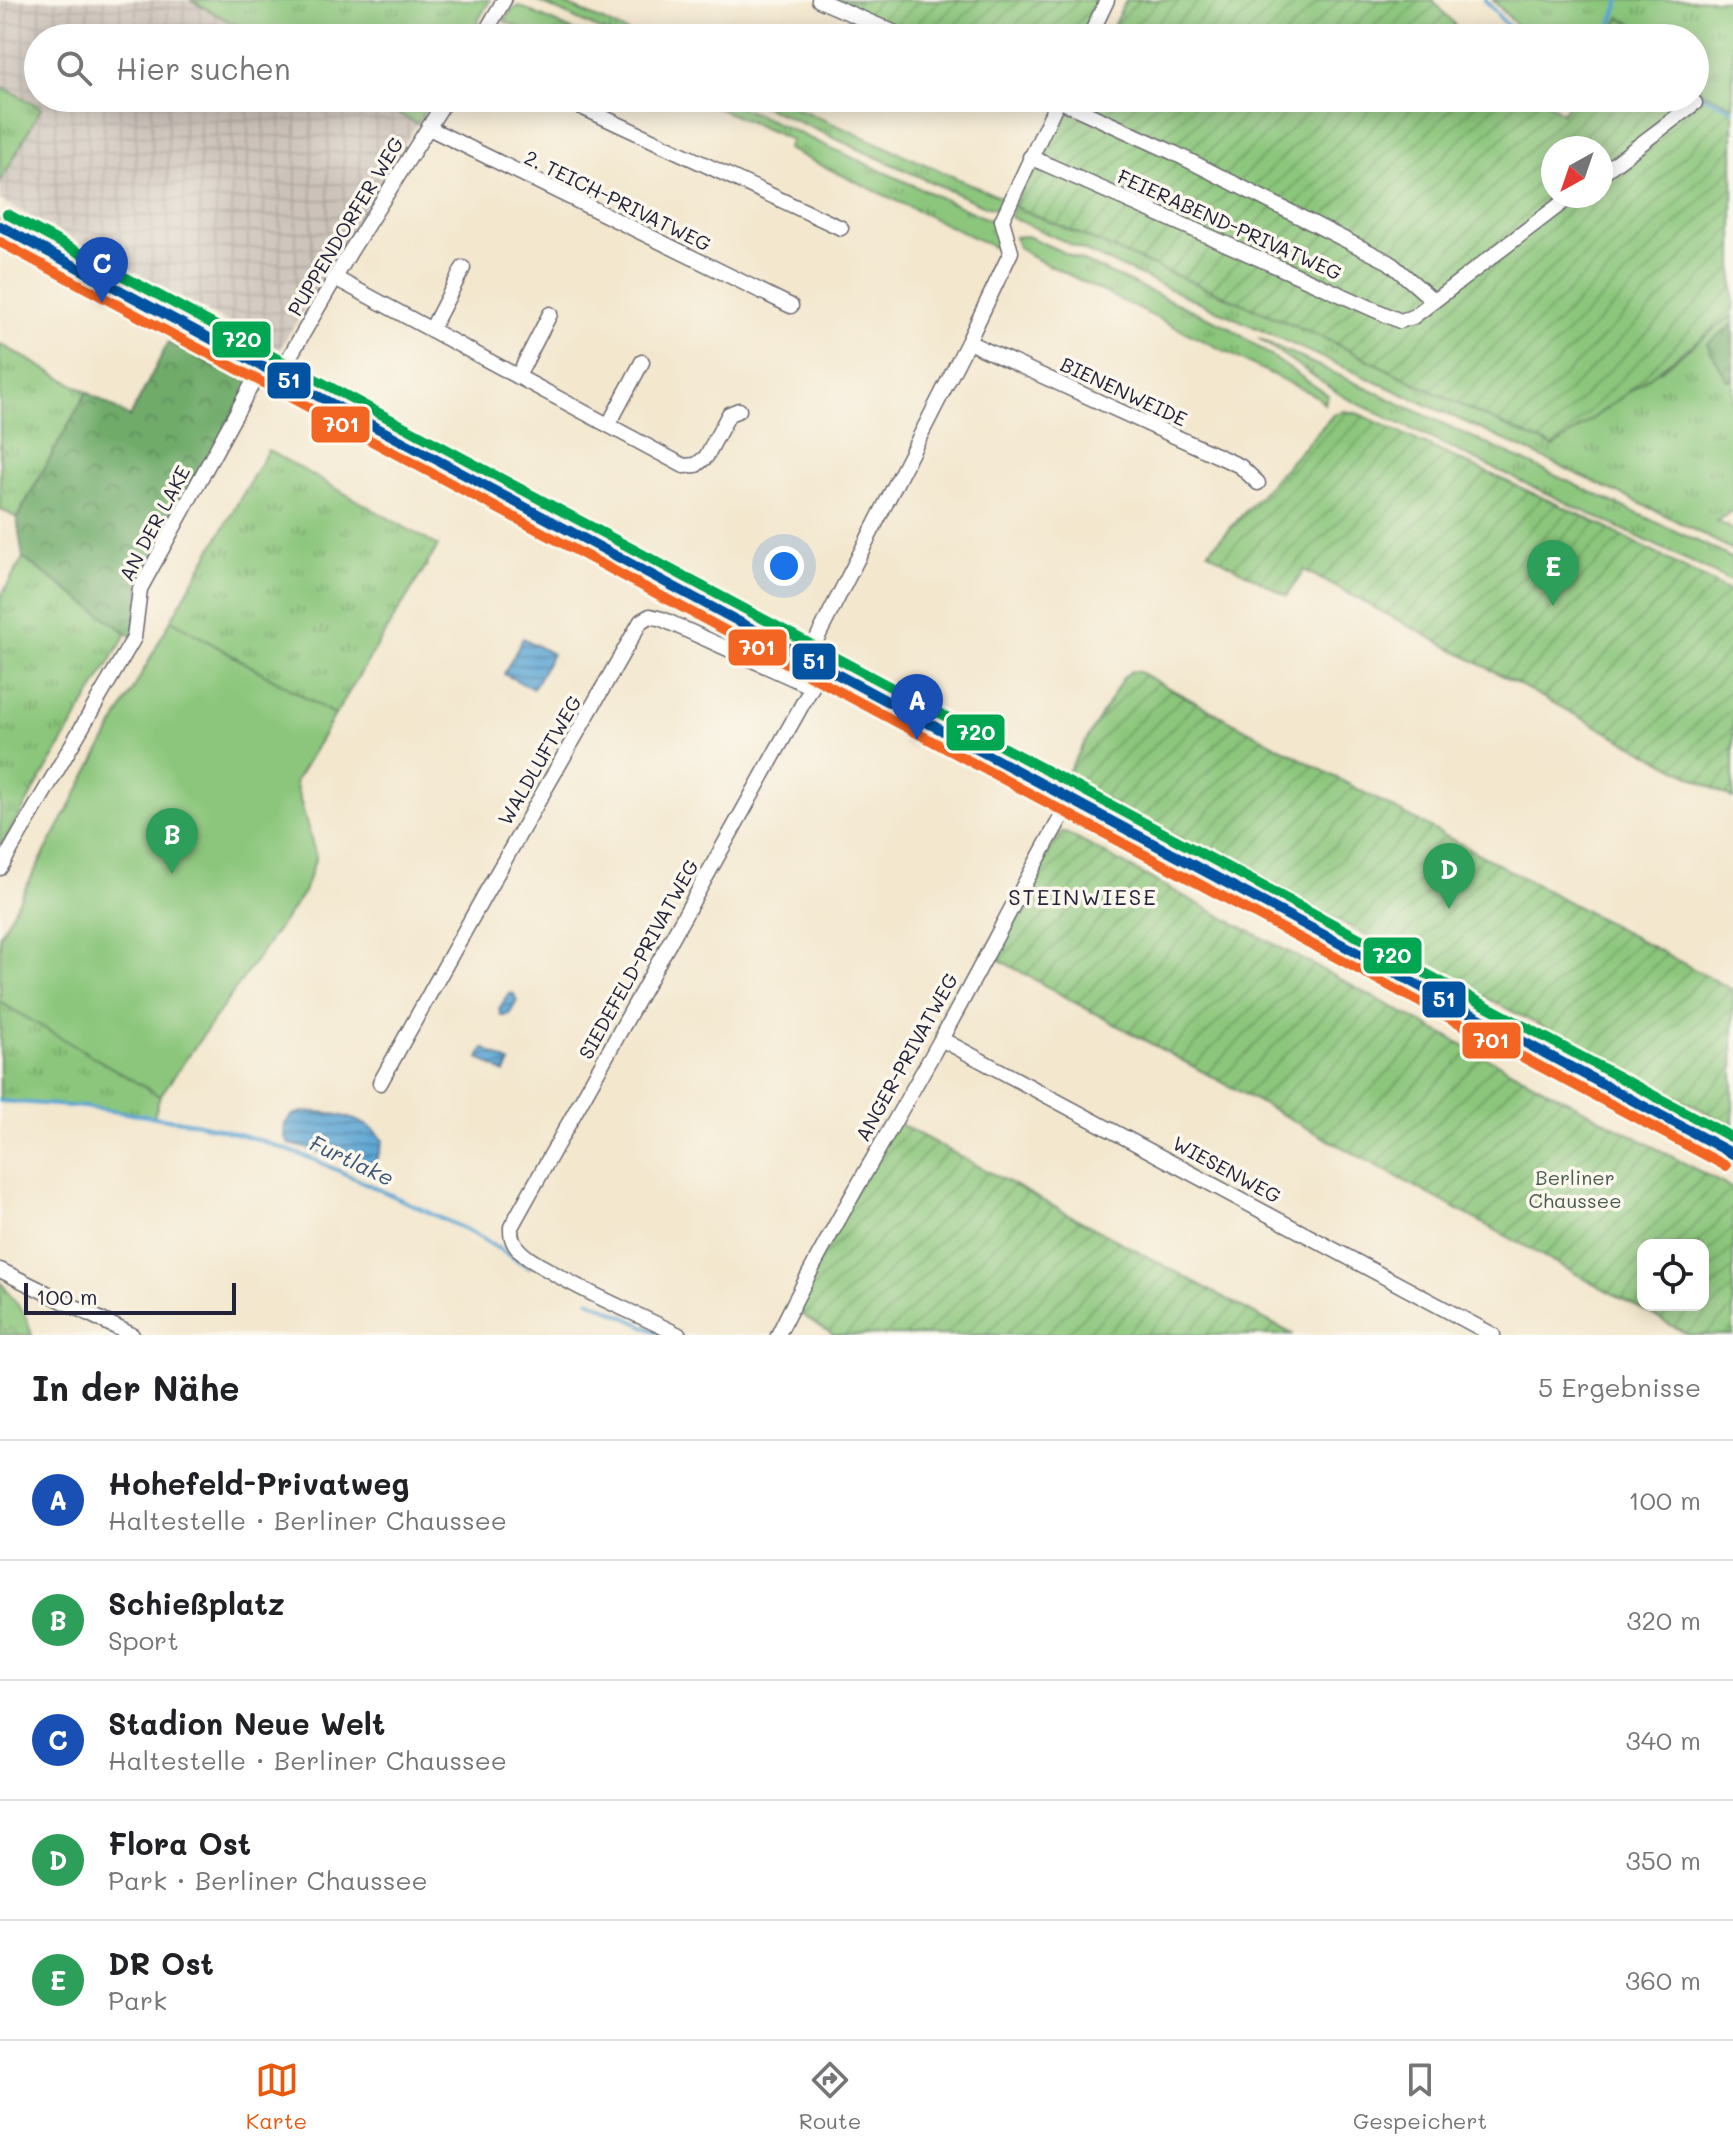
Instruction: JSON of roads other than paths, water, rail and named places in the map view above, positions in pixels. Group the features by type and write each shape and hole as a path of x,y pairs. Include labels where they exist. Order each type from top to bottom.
{"main road":[{"path":"0,226 1733,1154"}],"street":[{"path":"490,24 504,0"},
{"path":"819,0 875,24"},
{"path":"1096,24 1107,0"},
{"name":"PUPPENDORFER WEG","path":"271,371 335,278 439,112"},
{"path":"592,112 841,228"},
{"name":"SIEDEFELD-PRIVATWEG","path":"679,1335 597,1297 538,1264 512,1240 511,1230 812,687 815,663 1011,252 1002,220 1049,112"},
{"path":"1083,112 1174,153 1389,262 1434,301 1555,208"},
{"path":"1613,165 1683,112"},
{"name":"2. TEICH-PRIVATWEG","path":"429,128 791,306"},
{"name":"FEIERABEND-PRIVATWEG","path":"1030,157 1400,321 1413,317 1434,301"},
{"path":"431,330 463,268"},
{"path":"335,278 684,466 696,465 706,457 729,414 739,410"},
{"path":"518,376 550,314"},
{"name":"BIENENWEIDE","path":"968,342 1240,466 1258,483"},
{"path":"609,424 642,362"},
{"name":"AN DER LAKE","path":"0,868 134,638 140,589 271,371"},
{"name":"WALDLUFTWEG","path":"380,1083 641,621 650,616 662,619 812,687"},
{"name":"ANGER-PRIVATWEG","path":"778,1335 814,1262 941,1039 1071,800"},
{"name":"WIESENWEG","path":"941,1039 1493,1335"},
{"path":"0,1270 132,1335"}],"water":[{"path":"523,638 552,654 533,689 504,674"},
{"path":"509,993 514,994 517,1001 510,1013 501,1015 499,1009"},
{"path":"484,1048 510,1063 505,1073 479,1058"},
{"path":"303,1112 336,1114 369,1127 383,1141 378,1157 371,1165 289,1144 284,1135 285,1124 293,1115"}],"waterway":[{"path":"1485,0 1506,24"},
{"path":"1611,24 1620,0"},
{"name":"Furtlake","path":"1709,98 1733,109"},
{"name":"Furtlake","path":"0,1101 83,1107 196,1123 257,1139 315,1160 469,1231 529,1267"},
{"name":"Furtlake","path":"589,1300 663,1335"}],"place":[{"name":"Stadion Neue Welt","path":"102,303"},
{"name":"DR Ost","path":"1553,606"},
{"name":"Hohefeld-Privatweg","path":"917,740"},
{"name":"Schießplatz","path":"172,874"},
{"name":"Flora Ost","path":"1449,909"}],"district":[{"name":"STEINWIESE","path":"1083,896"}],"park label":[{"name":"Berliner Chaussee","path":"1575,1188"}]}
